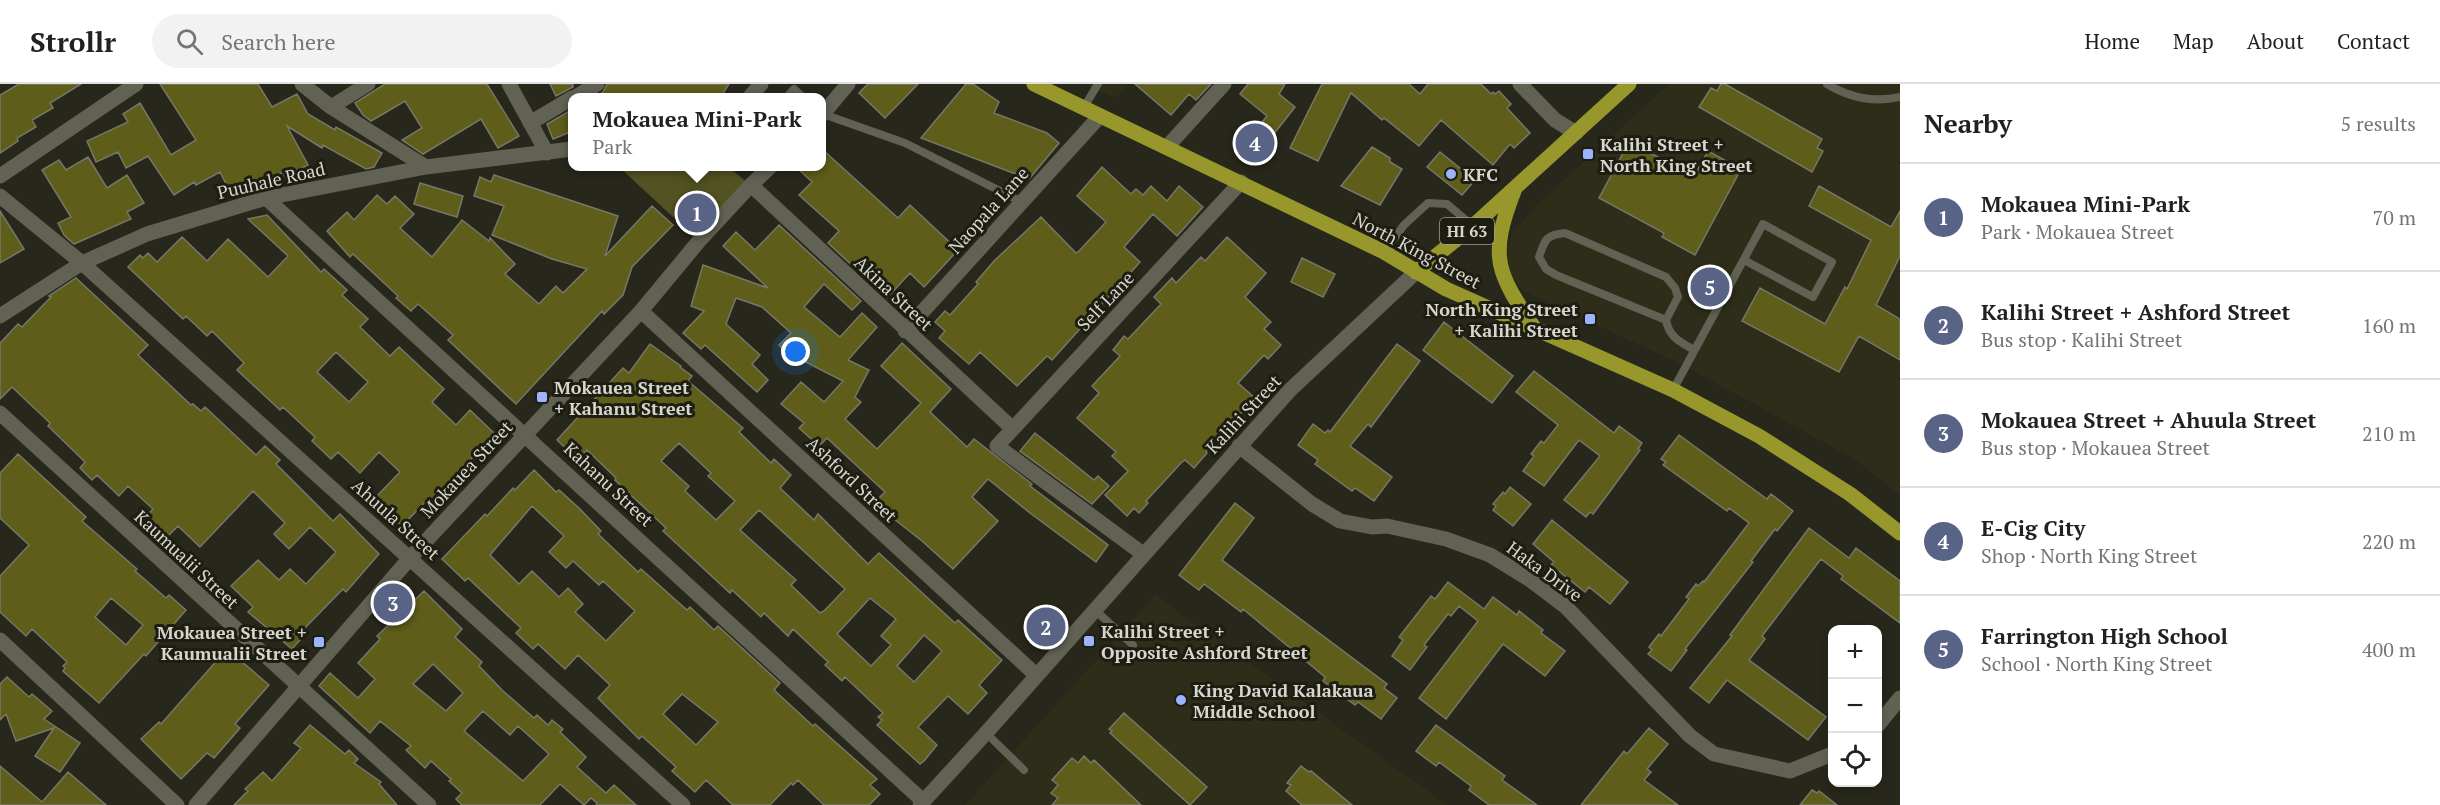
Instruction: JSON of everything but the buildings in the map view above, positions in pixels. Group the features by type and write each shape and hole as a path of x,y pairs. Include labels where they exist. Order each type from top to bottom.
{"main road":[{"name":"North King Street","path":"1035,84 1384,252 1446,289 1673,390 1759,436 1850,494 1900,533"},
{"name":"Kalihi Street","path":"1416,272 1473,226 1629,84"},
{"path":"1515,187 1501,233 1498,250 1499,266 1513,296 1535,330"}],"street":[{"path":"0,176 136,84"},
{"path":"302,84 331,107 426,167"},
{"path":"331,107 368,84"},
{"path":"508,84 547,153"},
{"path":"582,93 597,84"},
{"path":"826,109 848,84"},
{"path":"1167,147 1224,84"},
{"path":"1520,84 1555,120 1576,133"},
{"path":"530,123 568,101"},
{"name":"Naopala Lane","path":"905,331 1100,116"},
{"name":"Puuhale Road","path":"0,316 82,263 147,234 266,198 426,167 568,150"},
{"name":"Mokauea Street","path":"196,805 410,558 641,311 762,171"},
{"name":"Self Lane","path":"1143,554 997,446 1241,182"},
{"name":"Akina Street","path":"751,185 1012,429"},
{"name":"Ahuula Street","path":"0,196 82,263 683,805"},
{"name":"Kahanu Street","path":"266,198 526,435 922,803"},
{"name":"Kalihi Street","path":"922,803 1290,390 1416,272"},
{"name":"Ashford Street","path":"641,311 1036,675"},
{"name":"Kaumualii Street","path":"0,413 429,805"},
{"name":"Haka Drive","path":"1239,446 1312,504 1340,521 1372,526 1387,525 1446,538 1490,555 1529,579 1566,607 1690,736 1714,753 1790,771 1828,756"},
{"path":"0,640 177,805"},
{"path":"1882,720 1900,698"}],"lane":[{"path":"1084,107 1098,84"},
{"path":"1827,84 1840,92 1859,98 1883,100 1900,97"},
{"path":"826,115 905,143 1022,202"},
{"path":"1384,252 1404,225 1428,203 1448,204 1473,226"},
{"path":"1673,390 1763,224 1833,262 1813,297 1744,260"},
{"path":"1666,320 1546,269 1539,257 1545,240 1553,234 1565,233 1666,276 1676,288 1678,297 1666,320 1668,331 1674,338 1694,351"},
{"path":"1095,610 1133,645"},
{"path":"986,733 1024,770"}],"shaded area":[{"path":"1084,84 1129,84 1116,98"},
{"path":"1669,84 1900,84 1900,495 1856,460 1683,365 1523,291 1516,282 1510,271 1507,251 1512,233 1543,199"},
{"path":"623,171 733,171 751,185 699,241"},
{"name":"King David Kalakaua Middle School","path":"1155,595 1447,805 965,805"}],"place":[{"name":"E-Cig City","path":"1255,143"},
{"name":"Kalihi Street + North King Street","path":"1588,154"},
{"name":"KFC","path":"1451,174"},
{"name":"Mokauea Mini-Park","path":"697,213"},
{"name":"Farrington High School","path":"1710,287"},
{"name":"North King Street + Kalihi Street","path":"1590,319"},
{"name":"Mokauea Street + Kahanu Street","path":"542,397"},
{"name":"Mokauea Street + Ahuula Street","path":"393,603"},
{"name":"Kalihi Street + Ashford Street","path":"1046,627"},
{"name":"Kalihi Street + Opposite Ashford Street","path":"1089,641"},
{"name":"Mokauea Street + Kaumualii Street","path":"319,642"},
{"name":"King David Kalakaua Middle School","path":"1181,700"}]}
